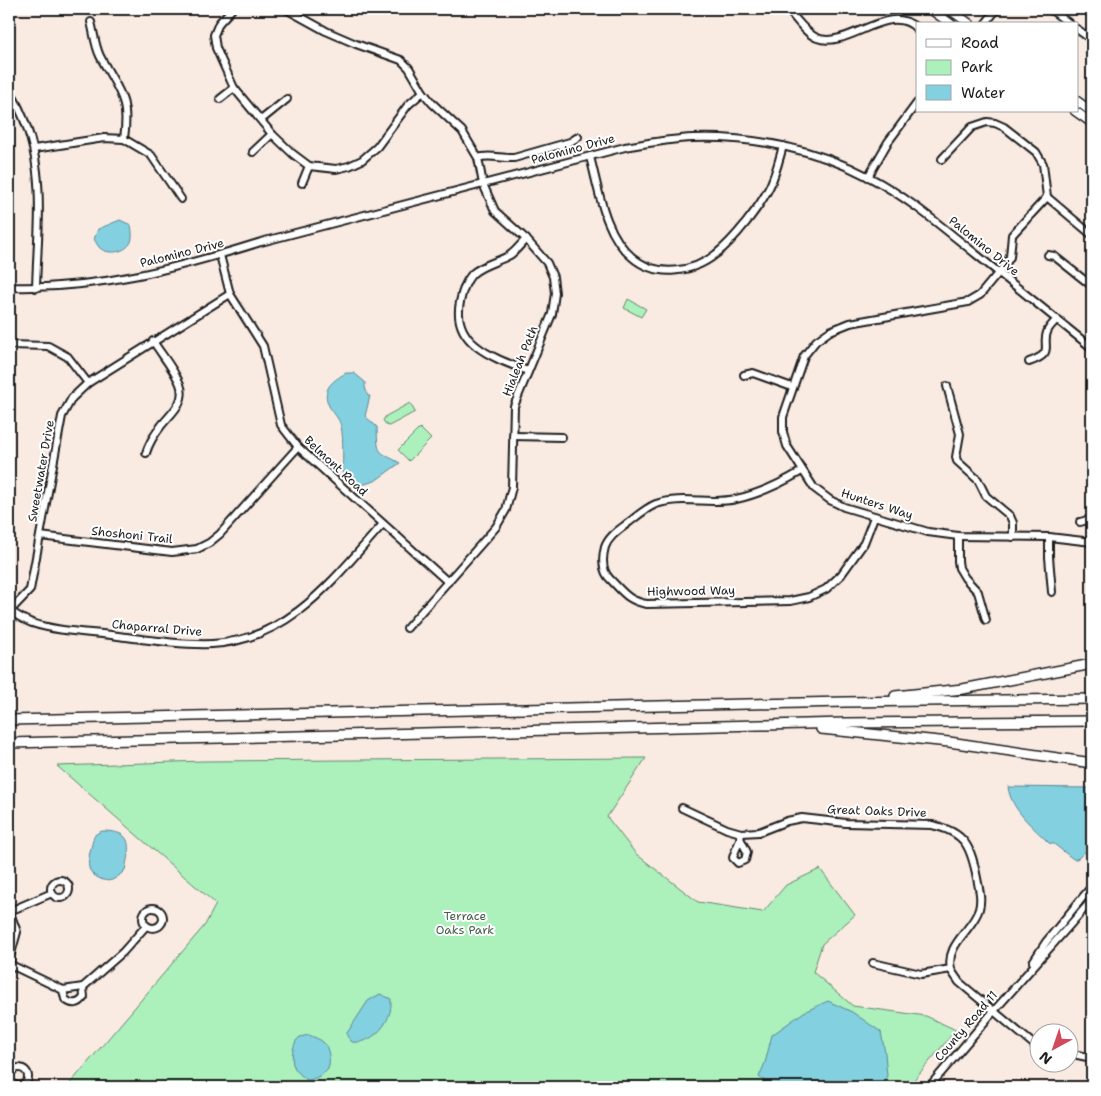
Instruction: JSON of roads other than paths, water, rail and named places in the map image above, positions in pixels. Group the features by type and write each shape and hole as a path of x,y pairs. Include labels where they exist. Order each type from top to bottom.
{"highway":[{"path":"846,702 963,689 1092,664"},
{"path":"9,720 846,702 1092,699"},
{"path":"9,743 788,725 1092,721"},
{"path":"788,725 949,742 1092,764"}],"main road":[{"path":"930,9 948,22"},
{"path":"949,9 967,22"},
{"path":"1078,102 1092,112"},
{"path":"1076,112 1092,124"}],"street":[{"path":"232,9 214,35 216,48 234,88 272,134 308,166 336,169 362,160 377,147 408,104 423,92"},
{"name":"Hialeah Path","path":"286,9 326,31 401,60 409,68 432,103 462,131 478,158 483,184 495,211 526,239 547,263 553,277 555,293 552,314 514,406 512,487 506,510 496,528 407,628"},
{"path":"786,9 810,34 819,39 834,38 889,16 904,17 912,22 916,28"},
{"path":"987,22 997,9"},
{"path":"1050,9 1067,22"},
{"path":"91,22 99,54 124,100 127,121 124,139"},
{"path":"1078,30 1092,40"},
{"path":"220,99 234,88"},
{"path":"9,90 19,106 34,149 39,190 36,288"},
{"path":"261,120 287,99"},
{"path":"868,177 888,142 916,104"},
{"path":"942,159 972,127 987,122 996,123 1036,152 1043,164 1047,197 1092,233"},
{"path":"253,152 272,134"},
{"path":"478,158 489,156 514,158 570,142 578,136"},
{"path":"34,149 104,138 124,139 152,155 181,199"},
{"name":"Palomino Drive","path":"9,287 75,286 116,281 625,147 662,140 724,138 783,146 821,157 868,177 909,201 1092,348"},
{"path":"590,157 607,219 620,245 631,257 643,265 657,270 673,271 703,263 716,255 727,244 753,213 769,188 777,170 783,146"},
{"path":"302,183 308,166"},
{"name":"Hunters Way","path":"1047,197 1012,235 1010,257 980,295 968,302 850,323 830,331 816,341 804,356 792,388 783,417 782,432 787,446 814,488 844,508 928,532 958,536 1049,537 1092,542"},
{"path":"526,239 511,255 485,265 472,274 462,290 458,310 463,330 475,346 487,354 528,371"},
{"name":"Belmont Road","path":"220,255 230,294 263,346 281,426 298,447 448,582"},
{"path":"1048,255 1054,256 1092,286"},
{"name":"Sweetwater Drive","path":"9,611 30,590 62,416 72,398 88,383 230,294"},
{"path":"1029,362 1040,358 1046,351 1048,331 1057,320"},
{"path":"146,453 150,442 160,427 178,408 182,395 180,383 153,341"},
{"path":"9,345 48,346 68,357 88,383"},
{"path":"744,375 753,373 792,388"},
{"path":"947,386 960,434 956,457 957,462 978,480 986,496 1010,516 1013,523 1013,537"},
{"path":"513,436 562,437"},
{"name":"Shoshoni Trail","path":"40,536 172,552 196,548 220,534 298,447"},
{"name":"Highwood Way","path":"802,471 779,484 736,499 719,501 670,500 649,507 612,536 607,544 604,554 604,566 608,576 628,598 647,604 790,601 809,597 826,589 841,575 864,543 874,517"},
{"path":"1080,522 1092,519"},
{"name":"Chaparral Drive","path":"9,611 31,622 55,628 187,644 214,644 237,640 271,628 304,608 322,592 383,524"},
{"path":"958,536 959,568 965,578 978,592 986,620"},
{"path":"1049,537 1052,592"},
{"name":"Great Oaks Drive","path":"682,808 741,836 760,832 787,821 802,818 846,823 932,825 954,832 965,842 972,854 981,898 980,908 975,918 952,949 951,969"},
{"path":"1022,980 1046,942 1092,886"},
{"path":"52,893 9,911 17,932 9,963 63,990 83,987 123,952 146,926"},
{"path":"1022,980 1092,900"},
{"path":"873,963 921,974 951,969 959,982 1028,1040"},
{"name":"County Road 11","path":"929,1087 1022,980"},
{"path":"63,990 64,999 72,1004 81,1001 84,997 83,987"},
{"path":"1078,1055 1092,1058"}],"water":[{"path":"120,220 131,225 131,242 126,248 118,252 109,252 101,249 94,239 98,229"},
{"path":"346,373 354,373 365,382 368,396 370,396 365,416 377,427 380,451 400,463 375,481 358,486 343,473 341,426 329,406 326,395 332,382"},
{"path":"1008,787 1092,788 1092,846 1077,859 1073,859 1054,844 1049,843 1018,811 1013,803"},
{"path":"102,831 120,834 125,837 128,847 125,870 109,881 95,876 89,868 89,856 94,836"},
{"path":"380,994 391,999 387,1021 380,1031 370,1038 364,1041 352,1042 347,1033 368,1001"},
{"path":"828,1001 852,1012 881,1032 887,1076 881,1087 773,1087 759,1077 765,1063 772,1035 804,1012"},
{"path":"309,1035 325,1044 329,1055 329,1063 328,1069 324,1073 307,1080 295,1069 292,1057 294,1045 298,1039"}],"park label":[{"name":"Terrace Oaks Park","path":"465,923"}]}
